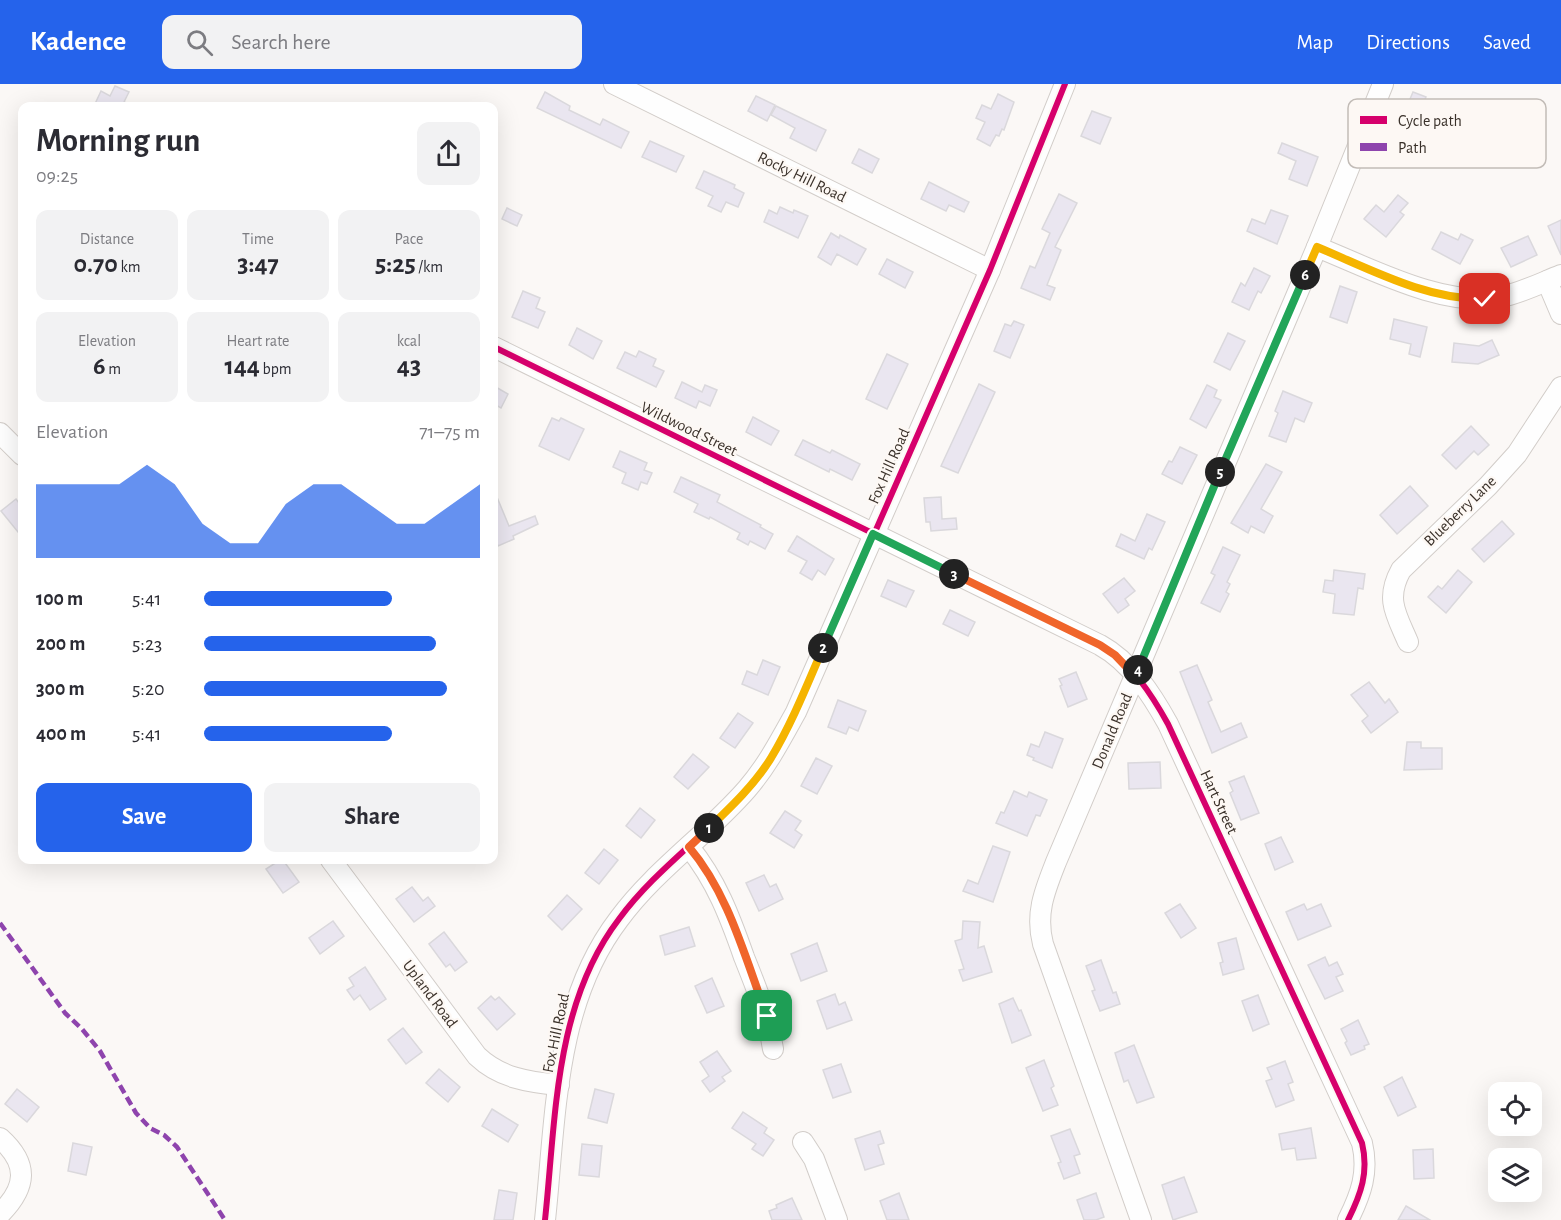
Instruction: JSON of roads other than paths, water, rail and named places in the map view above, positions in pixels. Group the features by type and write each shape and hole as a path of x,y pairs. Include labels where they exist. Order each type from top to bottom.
{"street":[{"name":"Rocky Hill Road","path":"614,84 990,270"},
{"name":"Fox Hill Road","path":"545,1220 559,1085 573,1008 594,956 628,907 742,795 770,759 796,712 990,270 1065,84"},
{"name":"Donald Road","path":"1377,99 1383,84"},
{"name":"Donald Road","path":"1141,1220 1042,944 1039,921 1044,891 1349,168"},
{"path":"1317,247 1425,290 1462,298 1500,297 1554,278 1561,314"},
{"name":"Wildwood Street","path":"498,349 873,534"},
{"name":"Blueberry Lane","path":"1408,642 1392,599 1393,588 1401,570 1509,463 1561,387"},
{"path":"0,433 18,451"},
{"name":"Hart Street","path":"873,534 1100,645 1115,655 1135,676 1168,724 1362,1143 1365,1178 1348,1220"},
{"path":"689,847 708,872 726,909 768,1019 773,1048"},
{"name":"Upland Road","path":"334,864 477,1056 491,1068 513,1078 559,1085"},
{"path":"0,1138 15,1154 21,1168 22,1178 11,1202 0,1214"},
{"path":"803,1142 814,1159 837,1220"}]}
